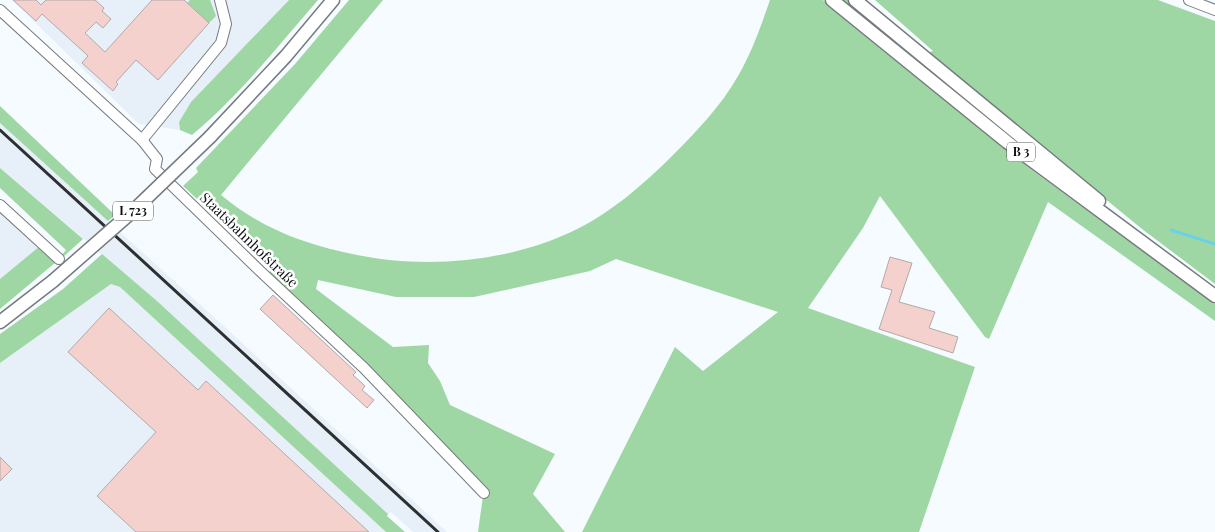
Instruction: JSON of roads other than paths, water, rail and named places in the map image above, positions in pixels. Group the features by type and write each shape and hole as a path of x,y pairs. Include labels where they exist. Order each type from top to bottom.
{"main road":[{"name":"L 723","path":"0,322 53,280 133,211 210,137 286,56 333,0"},
{"name":"B 3","path":"832,0 1007,142 1215,296"},
{"name":"B 3","path":"855,0 1038,152 1215,292"}],"street":[{"path":"142,140 221,43 226,24 220,0"},
{"path":"1189,0 1215,10"},
{"name":"Staatsbahnhofstraße","path":"0,10 142,140 157,159 155,169 364,368 484,493"},
{"path":"0,205 59,259"}],"waterway":[{"path":"1171,230 1215,244"}],"railway":[{"path":"0,130 438,532"}]}
